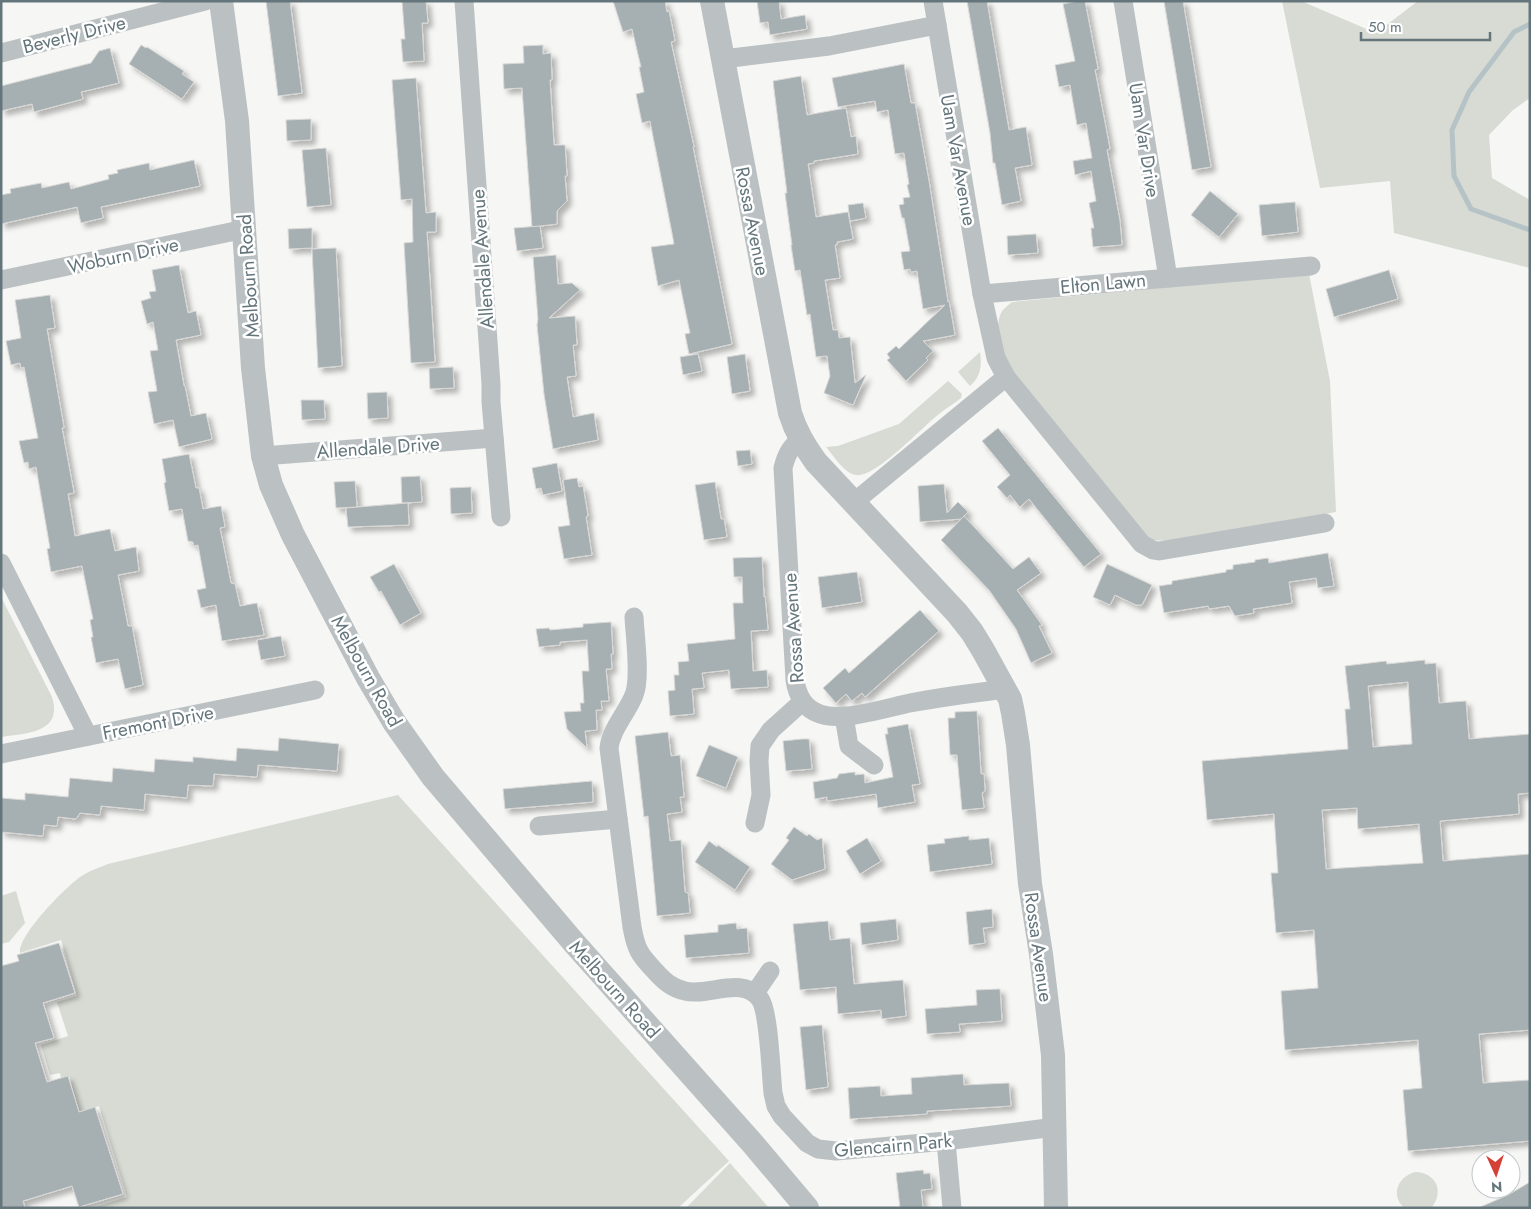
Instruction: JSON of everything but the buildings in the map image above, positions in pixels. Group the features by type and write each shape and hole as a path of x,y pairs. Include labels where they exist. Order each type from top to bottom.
{"street":[{"name":"Beverly Drive","path":"1,53 205,1"},
{"name":"Melbourn Road","path":"222,1 237,121 253,368 263,456 271,485 282,512 344,633 394,722 430,772 575,944 753,1144 807,1208"},
{"name":"Allendale Avenue","path":"464,1 501,517"},
{"name":"Rossa Avenue","path":"712,1 790,413 800,440 816,462 853,503 957,613 976,638 1005,689 1014,713 1030,884 1041,954 1053,1055 1056,1208"},
{"name":"Uam Var Avenue","path":"933,1 982,294"},
{"name":"Uam Var Drive","path":"1123,1 1168,278"},
{"path":"723,59 845,44 937,25"},
{"name":"Woburn Drive","path":"1,280 245,229"},
{"name":"Elton Lawn","path":"982,294 1311,266"},
{"path":"982,294 996,358 1006,377 1142,544 1159,551 1325,523"},
{"path":"853,503 1006,377"},
{"name":"Allendale Drive","path":"263,456 494,438"},
{"name":"Rossa Avenue","path":"800,440 789,451 783,468 793,662 796,687 802,702 813,711 832,717 1005,689"},
{"path":"1,563 88,736"},
{"path":"634,617 638,683 633,698 611,738 609,748 635,942 640,955 668,984 686,992 734,988 745,989 755,993 770,971"},
{"name":"Fremont Drive","path":"1,754 315,690"},
{"path":"755,824 761,795 760,746 771,730 802,702"},
{"path":"844,716 849,746 874,765"},
{"path":"539,826 618,820"},
{"name":"Glencairn Park","path":"755,993 765,1007 773,1093 776,1106 782,1116 807,1143 818,1149 836,1151 1055,1127"},
{"path":"946,1140 952,1208"}],"shaded area":[{"path":"1282,1 1301,1 1376,33 1418,1 1530,1 1530,98 1513,110 1489,135 1492,178 1530,200 1530,268 1394,233 1390,181 1320,188"},
{"path":"1309,274 1330,381 1336,512 1168,541 1151,540 1136,527 1015,378 999,337 998,328 1001,313 1012,302"},
{"path":"980,352 980,371 970,386 958,372"},
{"path":"948,381 962,394 961,398 939,414 875,469 865,474 852,474 844,468 826,447 838,446 899,424"},
{"path":"1,597 52,697 54,709 48,724 40,729 1,737"},
{"path":"398,795 729,1161 678,1208 93,1208 127,1197 99,1106 79,1113 69,1076 61,1078 60,1073 50,1075 41,1045 68,1036 57,1002 77,996 61,940 20,953 21,945 34,924 54,901 80,877 108,864"},
{"path":"16,891 25,923 9,942 1,944 1,896"},
{"path":"730,1163 769,1208 686,1208"},
{"path":"1415,1172 1428,1175 1436,1184 1437,1196 1431,1208 1404,1208 1397,1197 1400,1182 1409,1174"}],"waterway":[{"path":"1530,24 1514,32 1469,92 1452,130 1454,176 1471,209 1530,230"}]}
